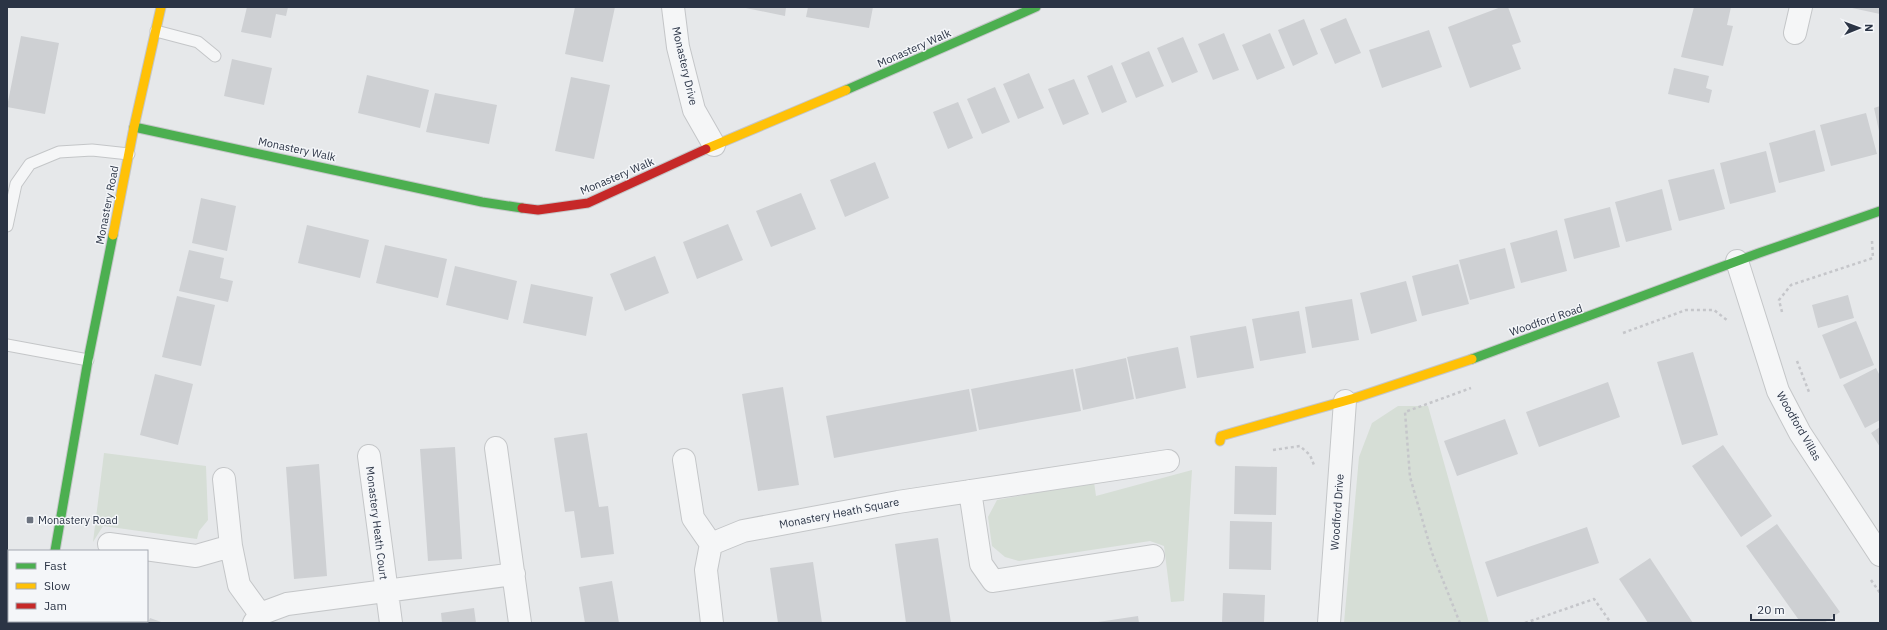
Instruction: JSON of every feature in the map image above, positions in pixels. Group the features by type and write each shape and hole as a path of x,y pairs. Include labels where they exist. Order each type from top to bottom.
{"street":[{"name":"Monastery Road","path":"55,550 88,360 134,128 161,7"},
{"name":"Monastery Drive","path":"673,7 678,46 694,110 714,145"},
{"name":"Monastery Walk","path":"134,128 255,152 482,202 538,210 588,203 714,145 901,67 1036,7"},
{"path":"1795,33 1801,7"},
{"name":"Woodford Road","path":"1220,440 1221,436 1345,401 1408,381 1611,310 1737,262 1880,212"},
{"name":"Woodford Villas","path":"1737,262 1778,391 1800,433 1880,555"},
{"name":"Woodford Drive","path":"1329,623 1345,401"},
{"path":"496,448 520,623"},
{"name":"Monastery Heath Court","path":"368,456 390,623"},
{"path":"684,460 693,518 711,544 706,570 712,623"},
{"name":"Monastery Heath Square","path":"711,544 743,531 898,502 1168,461"},
{"name":"Monastery Heath Court","path":"224,479 231,546 239,585 257,618 287,604 514,574"},
{"path":"970,491 981,564 993,581 1153,556"},
{"path":"109,544 196,556 231,546"}],"lane":[{"path":"156,31 198,42 215,56"},
{"path":"7,226 16,184 30,164 59,152 92,150 129,154"},
{"path":"7,345 88,360"}],"path":[{"path":"1782,314 1779,300 1791,285 1872,258 1871,235"},
{"path":"1619,334 1686,310 1714,310 1730,322"},
{"path":"1796,358 1811,394"},
{"path":"1460,623 1432,553 1410,477 1405,412 1472,388"},
{"path":"1867,574 1880,593"},
{"path":"1526,623 1594,599 1611,623"}],"shaded area":[{"path":"1398,406 1428,406 1489,623 1344,623 1359,457 1372,423"},
{"path":"104,453 206,466 208,520 199,531 197,539 103,526 93,542"},
{"path":"1192,470 1184,601 1171,602 1164,546 1150,541 1019,561 1005,557 992,546 988,517 997,500 1094,482 1096,496"}],"building":[{"path":"247,7 288,7 286,16 276,14 271,38 241,32"},
{"path":"575,7 615,7 603,62 565,54"},
{"path":"741,7 786,7 785,16"},
{"path":"808,7 873,7 869,28 806,17"},
{"path":"1501,7 1508,7 1521,42 1512,45 1521,69 1470,88 1448,27"},
{"path":"1694,7 1731,7 1727,25 1733,26 1723,66 1681,57"},
{"path":"1880,7 1880,14 1852,8"},
{"path":"1346,18 1361,53 1335,64 1320,29"},
{"path":"1304,19 1318,54 1293,66 1278,30"},
{"path":"1429,30 1442,67 1382,88 1369,50"},
{"path":"1224,33 1239,70 1213,80 1198,44"},
{"path":"1270,33 1285,68 1257,80 1242,45"},
{"path":"21,36 59,43 45,114 7,107"},
{"path":"1183,37 1198,72 1172,83 1157,48"},
{"path":"1149,51 1164,86 1136,98 1121,63"},
{"path":"232,59 272,68 264,105 224,96"},
{"path":"1112,65 1127,102 1102,113 1087,76"},
{"path":"1674,68 1709,76 1706,88 1712,90 1709,103 1668,94"},
{"path":"1029,73 1044,108 1018,119 1003,84"},
{"path":"367,75 429,90 420,128 358,113"},
{"path":"571,77 610,85 594,159 555,151"},
{"path":"1074,79 1089,114 1063,125 1048,89"},
{"path":"995,87 1010,122 982,134 967,99"},
{"path":"435,93 497,105 489,144 426,132"},
{"path":"958,102 973,138 948,149 933,112"},
{"path":"1880,106 1880,131 1879,131 1874,108"},
{"path":"1866,113 1877,154 1831,166 1820,125"},
{"path":"1815,130 1825,171 1779,183 1769,143"},
{"path":"1766,151 1776,192 1730,204 1720,163"},
{"path":"875,162 889,198 845,217 830,180"},
{"path":"1714,169 1725,209 1679,221 1668,180"},
{"path":"1662,189 1672,230 1626,242 1615,202"},
{"path":"801,193 816,229 771,247 756,211"},
{"path":"201,198 236,206 227,251 192,243"},
{"path":"1610,207 1620,247 1574,259 1564,219"},
{"path":"728,224 743,260 697,279 683,242"},
{"path":"307,225 369,240 360,278 298,263"},
{"path":"1557,230 1567,271 1521,283 1510,243"},
{"path":"385,245 447,259 438,298 376,283"},
{"path":"1505,248 1515,288 1470,300 1459,260"},
{"path":"189,250 224,258 220,278 233,281 228,302 179,291"},
{"path":"655,256 669,293 625,311 610,274"},
{"path":"1458,264 1469,304 1422,316 1412,276"},
{"path":"455,266 517,281 508,320 446,305"},
{"path":"1406,281 1417,321 1371,334 1360,293"},
{"path":"531,284 593,297 586,336 523,323"},
{"path":"1848,295 1854,318 1818,328 1812,305"},
{"path":"177,296 215,305 201,366 162,357"},
{"path":"1352,299 1359,340 1312,348 1305,307"},
{"path":"1299,311 1306,353 1260,361 1252,319"},
{"path":"1856,321 1874,365 1840,379 1822,335"},
{"path":"1246,326 1254,368 1197,378 1190,336"},
{"path":"1178,347 1186,388 1136,399 1127,357"},
{"path":"1693,352 1718,435 1682,445 1657,362"},
{"path":"1126,358 1134,399 1083,410 1075,369"},
{"path":"1876,368 1880,376 1880,420 1865,428 1843,385"},
{"path":"1073,369 1081,411 979,430 971,389"},
{"path":"155,374 193,384 178,445 140,435"},
{"path":"1608,382 1620,417 1539,447 1526,412"},
{"path":"783,387 799,485 758,491 742,394"},
{"path":"969,389 977,431 834,458 826,416"},
{"path":"1505,419 1518,454 1457,476 1444,441"},
{"path":"1880,427 1880,447 1871,433"},
{"path":"587,433 599,507 608,506 614,554 581,558 574,511 565,512 554,438"},
{"path":"1723,445 1772,516 1741,537 1692,466"},
{"path":"455,447 462,559 428,561 420,449"},
{"path":"319,464 327,576 294,579 286,467"},
{"path":"1235,466 1277,467 1276,515 1234,514"},
{"path":"1230,521 1272,522 1271,570 1229,569"},
{"path":"1777,524 1840,612 1824,623 1801,623 1746,546"},
{"path":"1587,527 1599,563 1497,597 1485,562"},
{"path":"938,538 951,623 906,623 895,544"},
{"path":"1650,558 1693,623 1648,623 1619,579"},
{"path":"813,562 822,623 778,623 770,568"},
{"path":"612,581 619,623 585,623 579,587"},
{"path":"1223,593 1265,595 1264,623 1222,623"},
{"path":"474,608 476,623 442,623 441,613"},
{"path":"1138,616 1139,623 1098,623 1098,622"},
{"path":"150,618 164,623 148,623"},
{"path":"104,622 144,622 144,623"}],"traffic: fast":[{"path":"846,90 1036,7"},
{"path":"134,127 482,202 522,208"},
{"path":"1472,359 1759,253 1880,211"},
{"path":"55,550 88,360 113,235"}],"traffic: slow":[{"path":"113,235 134,127 161,7"},
{"path":"706,149 846,90"},
{"path":"1220,441 1221,436 1355,398 1472,359"}],"traffic: jam":[{"path":"522,208 538,210 588,203 706,149"}],"place":[{"name":"Monastery Road","path":"30,520"}]}
